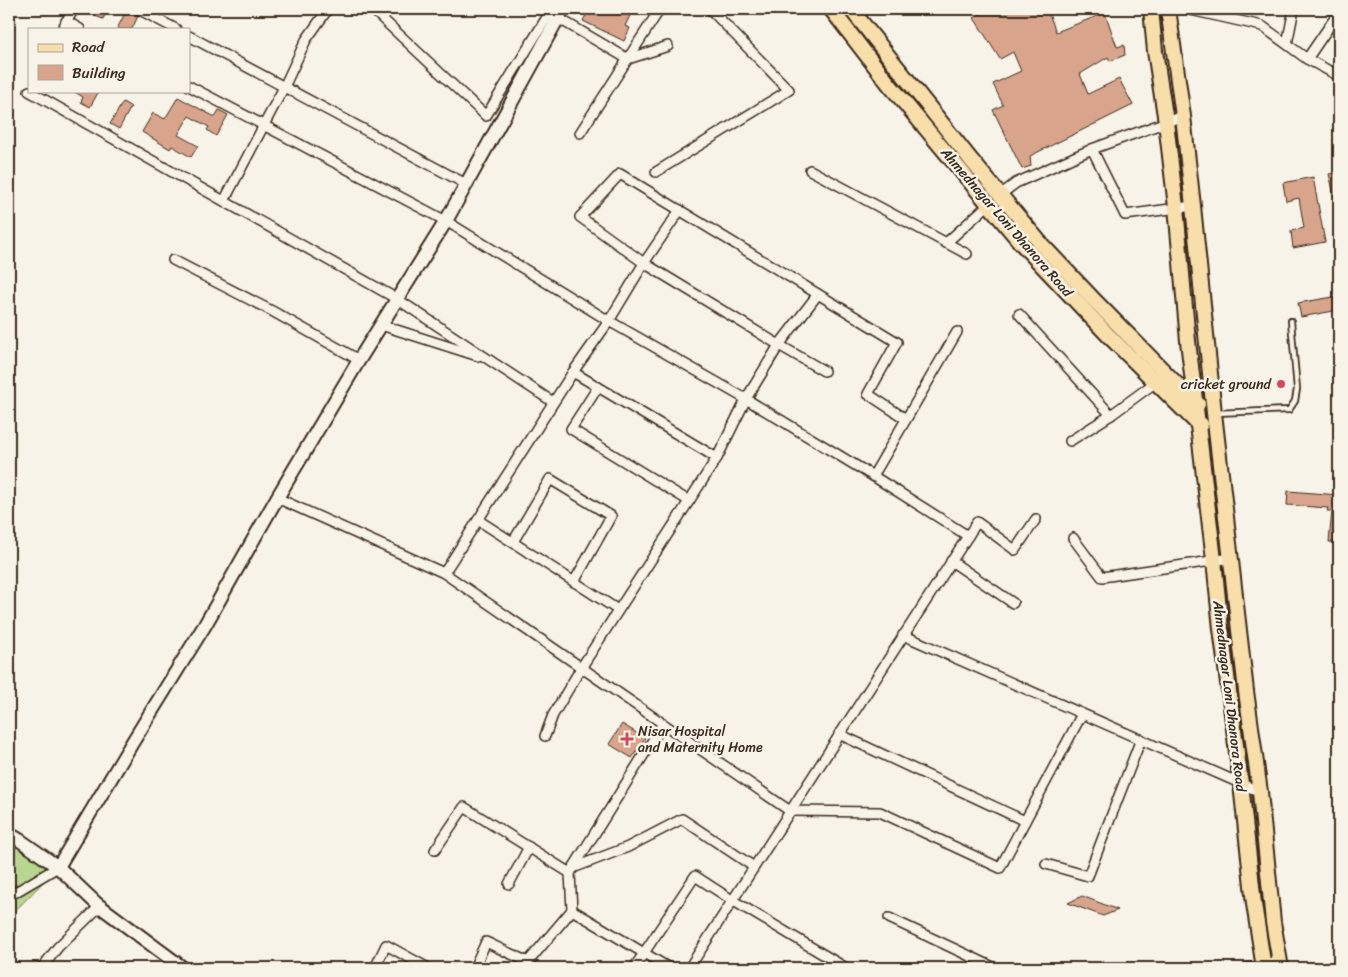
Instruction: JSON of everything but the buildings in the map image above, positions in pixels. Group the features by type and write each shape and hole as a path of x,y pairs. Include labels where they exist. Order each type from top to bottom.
{"main road":[{"name":"Ahmednagar Loni Dhanora Road","path":"831,9 988,204 1074,301 1160,378 1194,403 1214,413"},
{"name":"Ahmednagar Loni Dhanora Road","path":"851,9 1042,245 1197,422 1216,428"},
{"name":"Ahmednagar Loni Dhanora Road","path":"1151,9 1176,207 1194,403 1254,904 1264,967"},
{"name":"Ahmednagar Loni Dhanora Road","path":"1168,9 1183,116 1214,413 1246,691 1260,792 1273,922 1281,965"}],"street":[{"path":"64,25 74,9"},
{"path":"138,9 174,28"},
{"path":"224,201 284,87 306,40 328,9"},
{"path":"372,9 486,116 557,12"},
{"path":"580,133 660,9"},
{"path":"656,172 788,90 710,9"},
{"path":"1186,9 1262,26 1307,59 1339,76"},
{"path":"1287,44 1294,9"},
{"path":"557,12 628,59"},
{"path":"9,896 58,867 205,624 359,360 446,222 557,12"},
{"path":"1307,59 1339,12"},
{"path":"190,37 466,184"},
{"path":"628,59 668,46"},
{"path":"190,87 446,222 609,321 746,399 968,536"},
{"path":"31,92 398,298 553,402"},
{"path":"1000,195 1016,183 1092,149 1183,116"},
{"path":"1092,149 1125,215 1193,206"},
{"path":"810,170 967,254"},
{"path":"824,371 644,263 580,217 620,174 897,342 868,394 906,419"},
{"path":"946,243 988,204"},
{"path":"444,573 553,402 609,321 644,263 680,210"},
{"path":"173,260 272,311 359,360"},
{"path":"545,736 553,715 581,668 717,458 746,399 779,345 818,294"},
{"path":"1019,314 1110,415"},
{"path":"381,325 490,360"},
{"path":"873,476 957,332"},
{"path":"573,372 717,458"},
{"path":"1070,441 1110,415 1160,378"},
{"path":"598,387 571,429 689,501"},
{"path":"513,542 550,479 611,516 574,582"},
{"path":"277,498 444,573 790,811 880,812 1000,868 1082,714"},
{"path":"688,968 977,522 1015,550 1036,519"},
{"path":"478,520 618,610"},
{"path":"1073,538 1102,577 1232,558"},
{"path":"951,562 1013,603"},
{"path":"903,636 1260,792"},
{"path":"474,968 486,942 528,962 572,910 571,870 663,724"},
{"path":"839,734 1025,821"},
{"path":"1046,864 1088,876 1141,740"},
{"path":"435,850 464,807 571,870"},
{"path":"571,870 628,847 682,819 754,867"},
{"path":"9,834 58,867 100,906 183,968"},
{"path":"509,884 529,847"},
{"path":"634,968 695,876 846,968"},
{"path":"42,968 58,947 100,906"},
{"path":"572,910 669,968"},
{"path":"889,918 995,968"},
{"path":"374,968 386,945 428,968"},
{"path":"1249,968 1281,965"}],"lane":[{"path":"1214,413 1289,410 1295,401 1297,390 1292,321"}],"green space":[{"path":"9,841 58,867 9,917"}],"place":[{"name":"cricket ground","path":"1281,384"},
{"name":"Nisar Hospital and Maternity Home","path":"627,739"}]}
